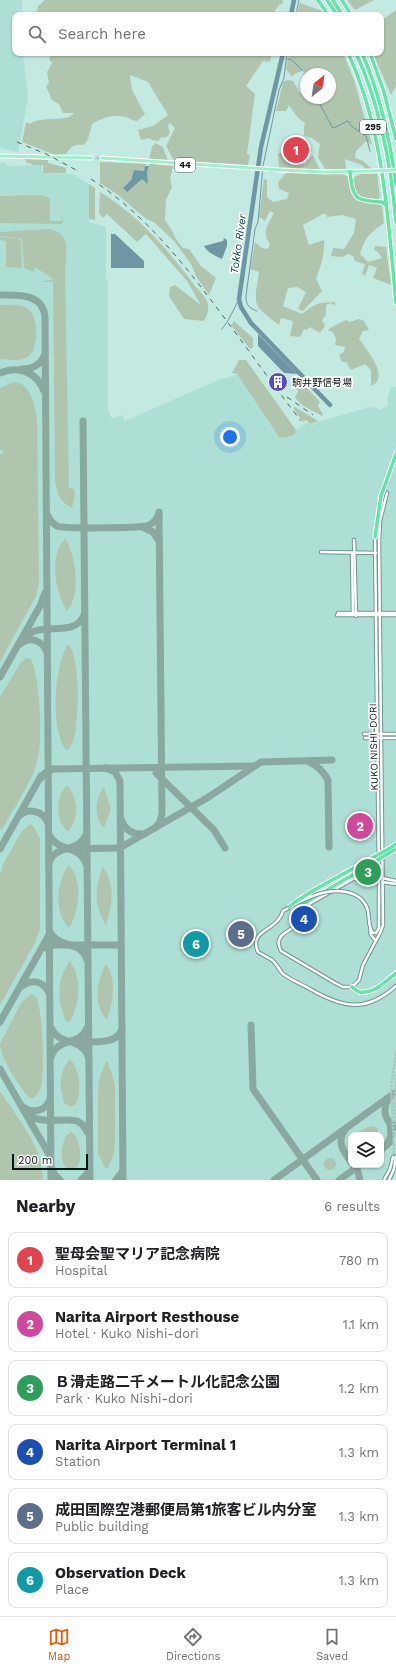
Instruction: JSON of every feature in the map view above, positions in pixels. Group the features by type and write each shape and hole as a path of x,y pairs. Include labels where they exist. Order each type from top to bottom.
{"highway":[{"path":"318,0 326,12"},
{"path":"328,0 335,12"},
{"path":"333,0 340,12"},
{"path":"342,0 349,12"},
{"name":"295","path":"349,56 362,85 371,116 378,151 385,195 396,303"},
{"path":"357,56 373,99 381,128 392,185 396,222"},
{"path":"363,56 384,120 396,184"},
{"name":"295","path":"371,56 384,92 396,136"},
{"path":"350,172 353,190 356,196 366,201 380,201 386,205"},
{"path":"380,201 385,195"},
{"path":"376,537 381,496 396,454"},
{"path":"299,910 300,906 303,904 364,869 395,848"},
{"path":"289,907 325,884 395,848"},
{"path":"352,987 359,992 369,992 396,974"}],"main road":[{"path":"0,156 92,158"},
{"name":"44","path":"102,158 281,170 350,172 396,170"}],"street":[{"name":"KUKO NISHI-DORI","path":"352,987 359,980 363,965 382,928 383,882 380,878 375,614 377,553 380,521 387,493"},
{"name":"KUKO NISHI-DORI","path":"376,537 380,614 378,736"},
{"path":"354,540 354,614"},
{"path":"321,552 377,553"},
{"path":"338,614 396,614"},
{"path":"365,736 396,734"},
{"path":"378,736 396,738"},
{"path":"370,929 374,933 378,930 380,878"},
{"path":"352,987 343,987 335,983 280,951 278,946 280,937 283,933 302,921 302,916 299,910 350,880 380,878 396,881"},
{"path":"383,882 396,884"},
{"path":"376,942 371,935 368,909 360,898 348,891 333,891 316,895 289,907 283,911 276,924 259,934 256,940 258,952 274,962 282,973 337,1003 349,1005 371,1002 396,986"},
{"path":"384,1180 394,1157"},
{"path":"389,1180 394,1169 394,1157"}],"shaded area":[{"path":"0,0 22,0 22,12 12,12 12,56 23,56 28,98 18,152 0,148"},
{"path":"5,162 8,166 42,165 42,173 73,174 89,184 89,222 106,227 106,277 108,285 108,409 112,419 122,415 125,421 220,379 237,374 279,437 283,438 294,435 296,430 308,422 312,426 315,423 369,407 377,408 378,410 386,407 388,404 387,399 391,387 396,387 396,445 393,453 396,455 396,1173 393,1180 0,1180 0,163"},
{"path":"145,166 149,166 147,173 148,184 142,179 127,192 123,188 131,180 134,170 144,171"},
{"path":"111,234 115,234 144,261 144,268 111,268"},
{"path":"224,238 227,240 227,246 222,259 209,252 204,246 223,241"},
{"path":"258,334 297,374 284,373 258,346"}],"green space":[{"path":"45,0 283,0 282,4 279,5 274,12 37,12 38,6"},
{"path":"347,0 374,0 355,10"},
{"path":"300,3 322,12 298,12"},
{"path":"396,10 396,86 391,95 374,56 384,56 384,19"},
{"path":"50,56 271,56 270,62 263,61 246,86 255,94 247,154 250,155 248,165 174,161 166,146 175,128 170,123 168,126 170,133 167,137 160,138 159,141 152,140 150,138 141,140 138,130 153,126 168,115 148,82 130,75 132,90 145,114 137,121 116,116 100,120 92,124 88,139 84,145 73,146 66,154 55,155 22,142 26,122 30,124 41,120 66,118 74,113 63,113 59,104 52,100 46,86 49,83 47,72 52,63 49,59"},
{"path":"288,56 344,56 354,80 372,145 366,141 356,151 355,158 363,161 372,169 365,169 362,165 345,159 346,170 325,169 318,157 320,144 312,138 304,136 305,123 298,118 289,105 286,111 276,111 283,82 287,80 293,81 300,93 300,104 336,104 336,68 300,68 300,72 294,74 292,77 286,69"},
{"path":"155,143 163,147 168,161 149,160 152,147"},
{"path":"287,150 291,165 305,164 313,155 320,170 279,168 278,154"},
{"path":"25,159 48,160 48,163 66,168 66,173 43,173 43,165 32,165 31,163 27,163"},
{"path":"100,162 146,164 144,171 134,170 131,180 123,188 147,173 150,164 173,166 170,179 172,187 166,200 165,220 180,245 183,248 189,249 201,266 216,278 209,295 197,278 191,264 175,242 155,223 145,218 118,195 100,183"},
{"path":"286,173 342,174 349,177 354,195 367,202 380,204 382,206 384,223 369,236 364,243 360,254 368,262 382,258 378,252 374,250 375,246 386,247 391,285 373,278 377,268 369,265 365,276 362,274 365,264 355,261 353,256 348,254 343,257 331,256 333,248 344,249 354,233 356,219 342,215 327,217 326,214 323,214 303,225 309,245 324,240 323,255 316,279 322,291 303,311 298,309 306,292 297,287 288,288 283,306 302,314 311,307 320,303 334,302 336,304 333,305 331,303 326,305 326,315 322,320 325,326 320,333 310,327 307,330 304,329 300,337 290,336 293,321 281,318 279,325 263,313 259,308 256,292 259,272 250,269 255,242 262,248 268,249 270,244 266,236 266,228 274,213 270,211 265,221 259,217 264,179 267,180 267,197 273,202 287,199 289,193 279,189 278,182"},
{"path":"377,173 380,197 371,200 363,198 357,194 354,188 353,178 360,174"},
{"path":"89,184 95,188 95,220 89,219"},
{"path":"100,192 127,211 152,234 175,260 207,302 208,313 204,321 184,319 169,296 170,287 175,285 201,305 187,281 146,234 137,242 107,214 103,218 99,213"},
{"path":"41,195 50,199 50,221 62,221 62,215 63,220 62,224 0,223 0,196"},
{"path":"49,229 56,231 61,235 66,245 65,271 69,488 74,489 75,495 72,508 68,506 60,497 55,481 53,282 42,282 53,279 35,267 33,272 24,268 22,238 0,236 0,232"},
{"path":"0,237 18,238 21,240 22,268 6,267 6,241 0,240"},
{"path":"0,305 22,306 32,313 36,326 36,340 32,353 25,359 0,359"},
{"path":"359,319 364,321 369,330 363,331 359,339 372,357 378,371 379,377 377,382 371,386 371,370 365,364 351,370 346,362 342,362 339,355 344,352 345,347 335,345 336,339 333,332 328,331 330,328 346,320 350,322"},
{"path":"234,321 253,338 253,347 250,349 231,325"},
{"path":"239,360 246,360 296,430 294,435 283,438 279,437 237,374 232,373"},
{"path":"295,381 302,383 320,402 318,406 323,414 322,416 302,405 295,398 298,391 292,384"},
{"path":"14,382 24,386 28,390 33,401 37,418 39,582 36,596 0,662 0,454 3,454 3,450 0,450 0,388"},
{"path":"295,407 318,421 311,424 306,420 303,422 293,408"},
{"path":"65,539 74,560 76,578 75,594 67,611 63,604 57,585 55,565 60,546"},
{"path":"68,644 75,661 78,704 74,740 68,750 65,749 60,739 57,726 56,696 57,681 63,654"},
{"path":"26,658 31,659 37,681 40,712 40,743 33,773 2,830 0,829 0,697 21,662"},
{"path":"67,785 74,796 76,808 76,815 72,827 68,832 61,821 58,809 60,796"},
{"path":"104,787 111,809 104,828 98,818 96,808"},
{"path":"30,824 34,827 40,839 40,929 35,943 0,1005 0,874 3,867 2,866 22,831"},
{"path":"68,865 73,871 78,887 77,905 69,928 61,914 58,897 61,880"},
{"path":"375,865 374,876 354,877"},
{"path":"103,867 110,881 112,896 106,925 97,904 98,882"},
{"path":"70,961 77,976 78,1000 69,1023 66,1021 63,1013 59,991 62,976"},
{"path":"106,964 110,971 113,984 111,1006 107,1020 98,1000 98,985"},
{"path":"31,994 36,997 38,1004 43,1041 41,1087 34,1098 30,1098 26,1094 16,1080 3,1057 0,1044 21,1003"},
{"path":"70,1059 76,1069 79,1080 78,1098 76,1104 71,1107 65,1104 61,1087 63,1070"},
{"path":"106,1062 108,1062 115,1084 115,1144 114,1153 108,1169 105,1168 98,1153 99,1079"},
{"path":"0,1091 34,1144 42,1168 43,1180 0,1180"},
{"path":"371,1126 378,1128 378,1132 360,1132"},
{"path":"71,1132 76,1136 79,1145 80,1160 78,1165 71,1171 64,1165 62,1160 62,1150 66,1136"},
{"path":"328,1158 332,1158 336,1164 332,1170 328,1170 324,1166 324,1162"}],"waterway":[{"name":"Tokko River","path":"292,12 294,0"},
{"path":"297,12 299,0"},
{"name":"Tokko River","path":"282,56 261,147 239,299 241,307 251,323 330,405"},
{"path":"257,311 248,306 246,296 255,229 258,222 263,166 279,90 284,78 287,56"},
{"path":"287,59 292,60 300,68"},
{"path":"319,104 332,127 334,128 347,121 349,122 351,126 366,136 370,151"},
{"path":"222,329 239,299"}],"taxiway":[{"path":"0,295 14,295 35,299 40,303 45,317 51,1180"},
{"path":"22,369 36,366 45,354"},
{"path":"0,373 13,370 26,372 37,379 44,391"},
{"path":"83,421 90,1180"},
{"path":"155,828 160,822 162,813 159,512"},
{"path":"47,514 51,521 57,526 73,528 146,526 154,522 159,514"},
{"path":"143,527 153,532 159,541"},
{"path":"0,677 40,606 45,593"},
{"path":"25,637 32,632 40,630 73,626 79,622 84,615"},
{"path":"20,644 28,640 35,640 39,642 47,652"},
{"path":"67,849 116,848 123,846 207,798 261,762 332,760"},
{"path":"308,761 320,769 328,780 329,847"},
{"path":"40,779 45,773 53,769 253,766"},
{"path":"106,768 115,772 120,781 123,1180"},
{"path":"156,773 214,830 225,848"},
{"path":"0,849 41,776"},
{"path":"19,816 23,813 31,811 39,813 48,823"},
{"path":"121,819 127,829 133,833 144,834"},
{"path":"49,835 58,844 79,854 86,864"},
{"path":"49,863 56,853 78,844 86,835"},
{"path":"50,932 59,941 80,950 87,960"},
{"path":"0,1022 49,935"},
{"path":"46,948 55,945 121,945"},
{"path":"21,987 29,982 37,982 41,983 49,993"},
{"path":"251,1025 253,1089 317,1180"},
{"path":"51,1028 59,1037 80,1046 85,1050 88,1056"},
{"path":"51,1057 58,1047 84,1034 87,1028"},
{"path":"70,1041 107,1041 119,1035 122,1029"},
{"path":"0,1069 50,1156"},
{"path":"274,1180 396,1092"},
{"path":"23,1107 35,1111 39,1110 46,1106 50,1099"},
{"path":"388,1099 385,1107 387,1119 396,1127"},
{"path":"27,1113 32,1117 44,1120 77,1121 82,1124 88,1133"},
{"path":"387,1145 391,1136 390,1123"},
{"path":"345,1130 342,1134 341,1143 348,1157"},
{"path":"384,1147 390,1142"},
{"path":"355,1168 360,1180"},
{"path":"339,1180 356,1168"},
{"path":"52,1169 60,1180"},
{"path":"81,1180 87,1174 89,1169"},
{"path":"116,1180 123,1171"}],"tunnel":[{"path":"92,158 102,158"},
{"path":"393,1157 394,1148 391,1088 396,1050"},
{"path":"396,1074 394,1109 396,1127"}],"railway":[{"path":"17,142 46,154 78,171"},
{"path":"91,179 111,193 147,224 179,259 301,421"},
{"path":"287,397 313,415"}],"place":[{"name":"聖母会聖マリア記念病院","path":"296,150"},
{"name":"駒井野信号場","path":"278,382"},
{"name":"Narita Airport Resthouse","path":"360,826"},
{"name":"Ｂ滑走路二千メートル化記念公園","path":"368,872"},
{"name":"Narita Airport Terminal 1","path":"304,919"},
{"name":"成田国際空港郵便局第1旅客ビル内分室","path":"241,934"},
{"name":"Observation Deck","path":"196,944"}]}
